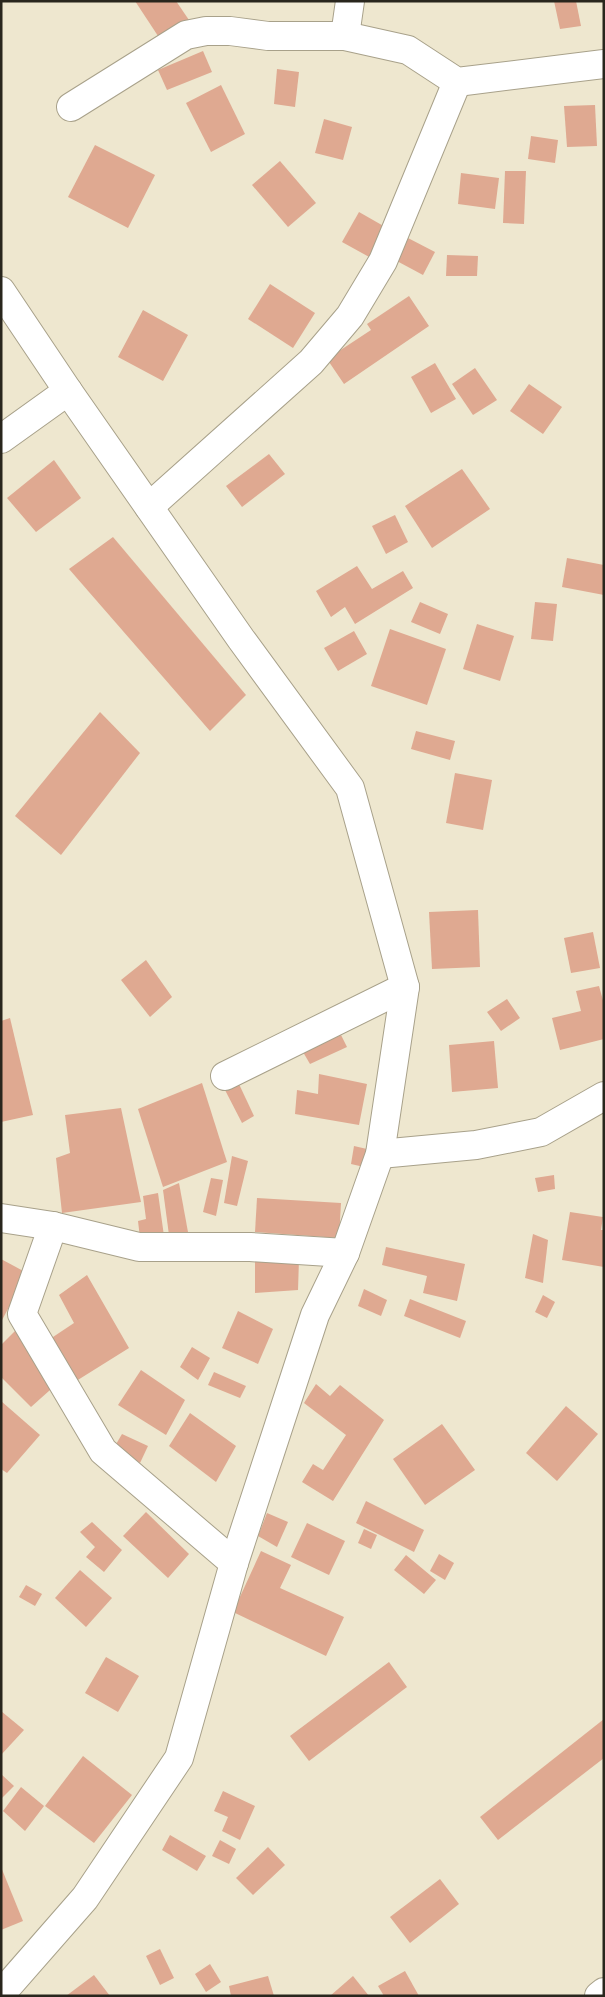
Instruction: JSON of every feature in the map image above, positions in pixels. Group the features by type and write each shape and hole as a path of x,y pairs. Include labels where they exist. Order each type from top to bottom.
{"street":[{"path":"345,36 350,1"},
{"path":"71,106 186,35 206,31 230,31 268,36 345,36 408,50 457,82 604,64"},
{"path":"149,507 310,362 350,316 383,261 457,82"},
{"path":"1,291 68,391 241,639 350,788 405,987 380,1154 345,1253 315,1315 234,1563 178,1758 84,1898 4,1984"},
{"path":"1,439 68,391"},
{"path":"225,1076 405,987"},
{"path":"380,1154 476,1145 541,1132 604,1096"},
{"path":"1,1218 53,1226 139,1247 250,1247 345,1253"},
{"path":"53,1226 22,1314 103,1451 234,1563"},
{"path":"599,1996 604,1992"}],"building":[{"path":"135,1 176,1 189,20 160,39"},
{"path":"554,1 576,1 581,26 560,29"},
{"path":"203,51 212,72 167,90 158,70"},
{"path":"277,69 299,72 295,107 274,104"},
{"path":"221,85 245,134 211,152 186,103"},
{"path":"595,105 597,146 567,147 564,106"},
{"path":"324,119 352,127 343,160 315,153"},
{"path":"531,136 558,140 555,163 528,159"},
{"path":"95,145 155,175 128,228 68,197"},
{"path":"280,161 316,203 288,227 252,185"},
{"path":"505,171 526,171 524,224 503,223"},
{"path":"461,173 499,178 495,209 458,204"},
{"path":"359,212 387,228 371,258 342,242"},
{"path":"406,237 435,252 423,275 395,260"},
{"path":"447,255 478,256 477,276 446,276"},
{"path":"270,284 315,313 293,348 248,319"},
{"path":"409,296 429,326 344,384 327,359 371,330 367,324"},
{"path":"143,310 188,335 163,381 118,357"},
{"path":"435,363 456,399 431,413 411,377"},
{"path":"475,368 497,400 473,415 452,384"},
{"path":"529,384 562,407 543,434 510,411"},
{"path":"269,454 285,474 242,507 226,486"},
{"path":"54,460 81,498 36,532 7,498"},
{"path":"462,469 490,509 432,548 405,506"},
{"path":"395,515 408,542 386,554 372,526"},
{"path":"113,537 246,695 210,731 69,569"},
{"path":"567,558 604,565 604,595 562,587"},
{"path":"357,566 372,589 403,571 413,588 355,624 345,607 331,617 316,591"},
{"path":"420,602 448,614 440,634 411,622"},
{"path":"535,602 557,604 553,641 531,639"},
{"path":"477,624 514,636 500,681 463,669"},
{"path":"390,629 446,649 427,705 371,686"},
{"path":"354,631 367,654 338,671 324,648"},
{"path":"100,712 140,753 61,855 15,816"},
{"path":"416,731 455,741 450,760 411,749"},
{"path":"455,773 492,780 483,830 446,823"},
{"path":"478,910 480,967 432,969 429,912"},
{"path":"593,932 600,968 571,973 564,938"},
{"path":"146,960 172,997 150,1017 121,980"},
{"path":"599,986 604,1004 604,1039 560,1050 552,1018 581,1011 576,991"},
{"path":"507,999 520,1018 501,1031 487,1012"},
{"path":"10,1018 33,1115 1,1122 1,1021"},
{"path":"341,1035 347,1047 310,1064 303,1052"},
{"path":"494,1041 498,1088 452,1092 449,1045"},
{"path":"319,1074 367,1084 359,1125 295,1114 297,1090 318,1094"},
{"path":"238,1082 254,1116 242,1123 225,1090"},
{"path":"202,1083 227,1162 163,1187 138,1109"},
{"path":"121,1108 141,1202 62,1213 56,1158 70,1153 65,1115"},
{"path":"354,1146 367,1149 364,1167 351,1164"},
{"path":"232,1156 248,1161 237,1206 224,1203"},
{"path":"554,1175 555,1189 538,1192 535,1178"},
{"path":"211,1178 223,1180 216,1216 203,1212"},
{"path":"179,1183 188,1232 169,1235 163,1190"},
{"path":"158,1193 164,1236 140,1238 138,1221 146,1219 143,1196"},
{"path":"257,1198 341,1203 339,1238 255,1232"},
{"path":"570,1212 603,1217 601,1230 604,1230 604,1267 562,1260"},
{"path":"533,1234 548,1240 543,1283 525,1278"},
{"path":"386,1247 465,1264 457,1301 423,1293 427,1276 382,1265"},
{"path":"255,1257 299,1258 298,1290 255,1293"},
{"path":"1,1259 27,1273 1,1322"},
{"path":"87,1275 129,1348 73,1383 47,1341 74,1323 59,1295"},
{"path":"364,1289 387,1300 381,1316 358,1306"},
{"path":"543,1295 555,1302 547,1318 535,1312"},
{"path":"410,1299 466,1321 460,1338 404,1316"},
{"path":"238,1311 273,1329 258,1364 222,1348"},
{"path":"17,1329 59,1382 31,1407 1,1377 1,1345"},
{"path":"192,1347 210,1358 198,1380 180,1367"},
{"path":"141,1370 185,1400 166,1435 118,1405"},
{"path":"214,1372 246,1386 240,1398 208,1385"},
{"path":"316,1384 330,1396 340,1385 384,1420 333,1501 302,1482 313,1464 323,1470 346,1435 304,1403"},
{"path":"1,1401 40,1435 7,1473 1,1469"},
{"path":"566,1406 598,1434 557,1481 526,1453"},
{"path":"190,1413 236,1446 216,1482 169,1446"},
{"path":"442,1424 475,1470 425,1505 393,1459"},
{"path":"122,1434 148,1446 140,1463 115,1446"},
{"path":"366,1501 424,1530 414,1552 356,1523"},
{"path":"146,1512 189,1554 168,1578 123,1536"},
{"path":"267,1513 288,1522 277,1547 258,1536"},
{"path":"92,1522 122,1550 104,1572 86,1557 95,1547 80,1532"},
{"path":"307,1523 345,1541 329,1575 291,1557"},
{"path":"364,1529 377,1535 371,1549 358,1543"},
{"path":"261,1551 291,1565 280,1588 344,1617 326,1656 233,1612"},
{"path":"439,1554 454,1563 445,1580 430,1571"},
{"path":"406,1555 436,1580 424,1594 394,1570"},
{"path":"80,1570 112,1598 86,1627 55,1598"},
{"path":"26,1585 42,1594 35,1606 19,1597"},
{"path":"106,1657 139,1676 118,1712 85,1693"},
{"path":"389,1662 407,1687 309,1761 290,1736"},
{"path":"1,1711 24,1730 1,1755"},
{"path":"604,1719 604,1758 498,1840 480,1817"},
{"path":"83,1756 132,1795 94,1843 45,1806"},
{"path":"1,1774 14,1786 1,1799"},
{"path":"21,1787 44,1806 25,1831 3,1811"},
{"path":"223,1791 255,1806 240,1840 222,1831 228,1817 214,1811"},
{"path":"170,1835 206,1856 197,1871 162,1850"},
{"path":"220,1840 236,1849 229,1864 212,1856"},
{"path":"268,1847 285,1865 253,1895 236,1878"},
{"path":"1,1867 23,1921 1,1930"},
{"path":"440,1879 459,1904 410,1943 390,1917"},
{"path":"160,1949 174,1978 160,1985 146,1956"},
{"path":"210,1964 221,1982 206,1992 195,1974"},
{"path":"405,1971 419,1996 384,1996 378,1986"},
{"path":"94,1975 110,1996 66,1996"},
{"path":"268,1976 274,1996 231,1996 229,1986"},
{"path":"353,1976 369,1996 330,1996"}]}
